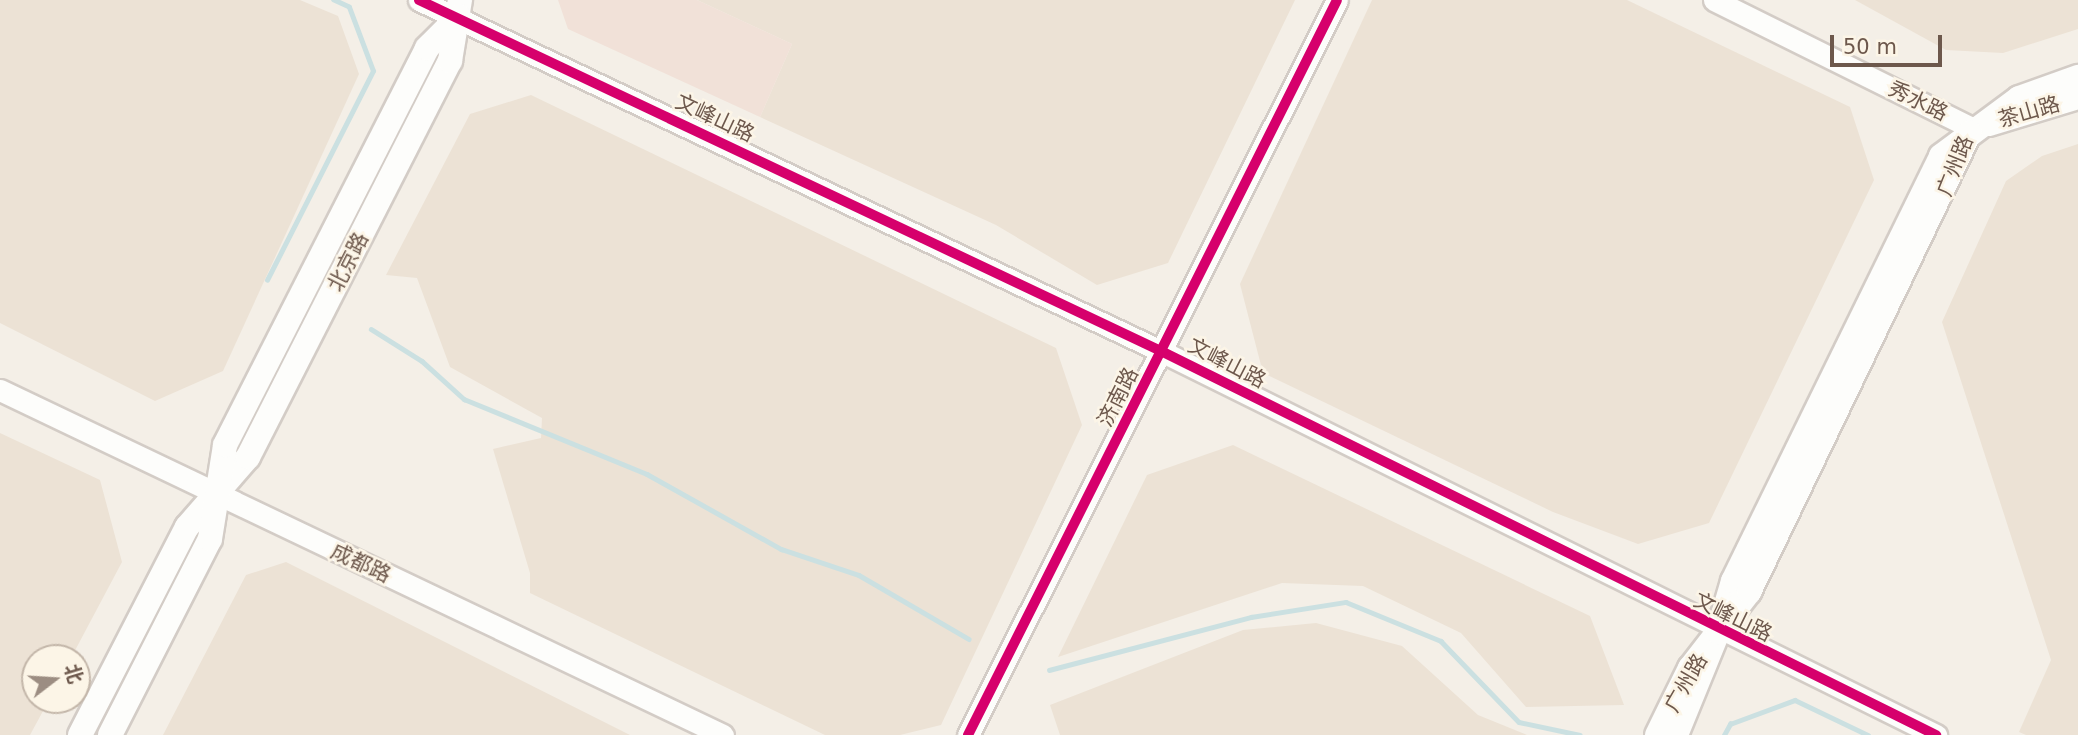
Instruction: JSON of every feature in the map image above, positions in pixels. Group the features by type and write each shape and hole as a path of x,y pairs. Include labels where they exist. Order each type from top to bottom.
{"main road":[{"name":"北京路","path":"110,735 210,539 213,492 225,445 421,60 458,9 474,0"},
{"name":"茶山路","path":"1972,128 2019,98 2078,77"},
{"name":"茶山路","path":"1972,128 2078,97"},
{"name":"广州路","path":"1676,735 1718,632 1733,581 1941,156 1972,128"},
{"name":"北京路","path":"80,735 187,527 213,492"},
{"name":"广州路","path":"1657,735 1690,668 1718,632"}],"street":[{"name":"文峰山路","path":"419,0 458,9 1163,352 1718,632 1936,735"},
{"name":"济南路","path":"968,735 1163,352 1337,0"},
{"name":"秀水路","path":"1714,0 1972,128"},
{"name":"成都路","path":"0,390 723,735"}],"shaded area":[{"path":"0,0 300,0 338,16 359,74 223,371 155,401 0,323"},
{"path":"558,0 697,0 792,44 760,117 568,29"},
{"path":"697,0 1295,0 1168,263 1097,285 996,225 760,117 792,44"},
{"path":"1372,0 1627,0 1850,107 1874,180 1709,523 1638,544 1553,512 1263,373 1240,284"},
{"path":"1855,0 2078,0 2078,29 2003,53 1946,50"},
{"path":"531,95 1056,348 1082,425 941,725 900,735 825,735 530,593 530,573 493,449 541,438 542,418 450,367 417,278 386,275 470,114"},
{"path":"2078,144 2078,735 2026,735 2019,732 2051,660 1942,322 2006,181 2042,156"},
{"path":"0,433 100,480 122,562 78,644 21,644 21,714 41,714 30,735 0,735"},
{"path":"1233,445 1590,616 1624,705 1526,707 1461,633 1363,586 1282,583 1058,657 1147,475"},
{"path":"286,562 630,735 163,735 246,575"},
{"path":"1316,623 1402,646 1478,715 1527,735 1060,735 1050,705 1243,630"}],"waterway":[{"path":"267,280 373,71 349,7 334,0"},
{"path":"371,329 422,361 464,399 647,474 781,549 859,575 969,639"},
{"path":"1049,670 1251,617 1346,602 1441,641 1519,722 1580,735"},
{"path":"1724,735 1730,724 1795,700 1868,735"}],"cycle path":[{"path":"419,0 1163,352 1936,735"},
{"path":"968,735 1337,0"}]}
